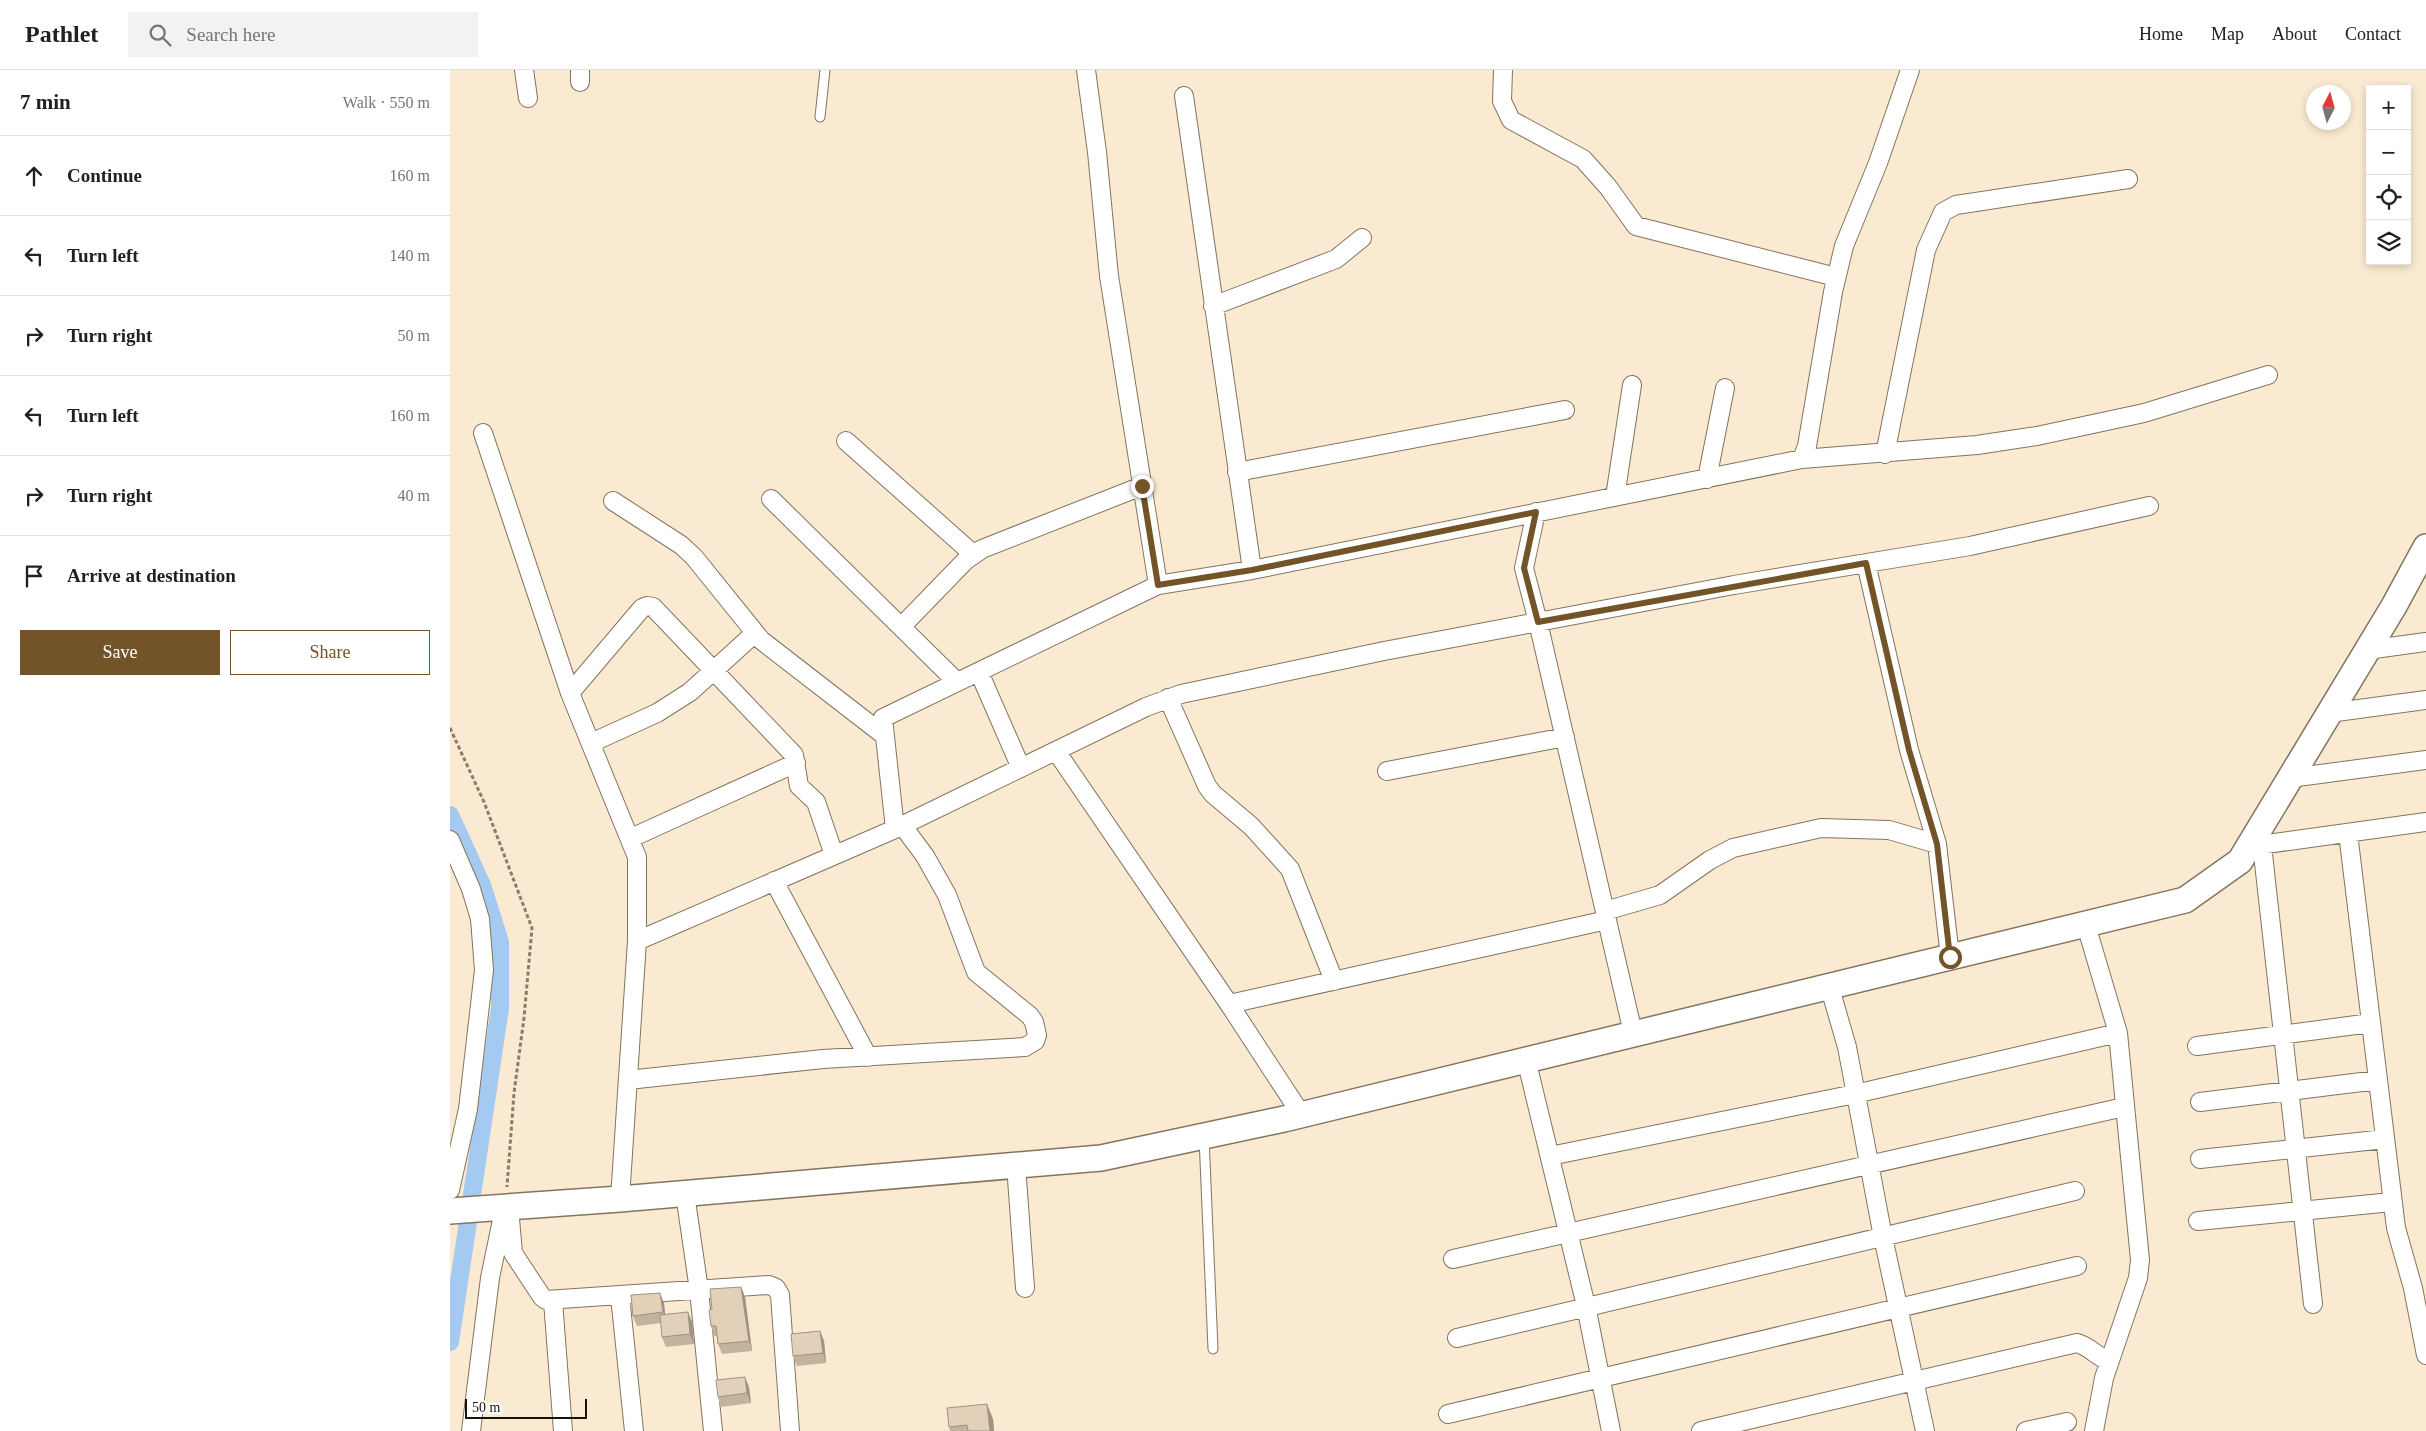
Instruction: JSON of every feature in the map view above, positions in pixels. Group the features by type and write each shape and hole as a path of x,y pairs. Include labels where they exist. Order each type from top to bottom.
{"street":[{"path":"524,70 528,98"},
{"path":"1086,70 1109,276 1158,585"},
{"path":"1503,70 1502,101 1511,120 1583,160 1608,187 1636,226 1836,277"},
{"path":"1802,458 1807,446 1836,277 1844,246 1876,170 1910,70"},
{"path":"1184,96 1252,570"},
{"path":"1885,454 1926,250 1935,226 1943,212 1956,205 2128,179"},
{"path":"1213,306 1336,258 1362,238"},
{"path":"628,1080 868,1057 1025,1047 1035,1041 1037,1035 1034,1022 1030,1016 976,972 947,895 925,856 899,827 883,718 1158,585 1252,570 1707,479 1802,458 1885,454 1977,445 2094,426 2144,413 2268,375"},
{"path":"1615,497 1632,385"},
{"path":"1707,479 1725,388"},
{"path":"1237,472 1565,410"},
{"path":"483,433 570,693 631,838 638,868 637,941 620,1199"},
{"path":"846,441 973,554"},
{"path":"901,627 973,554 1142,486"},
{"path":"771,499 957,682"},
{"path":"613,501 681,545 694,556 755,633 885,736"},
{"path":"637,941 899,827 1168,698 1384,651 1866,563 1970,546 2149,506"},
{"path":"1536,512 1524,568 1633,1033"},
{"path":"450,1211 685,1194 1100,1158 1301,1114 1829,985 2086,926 2185,900 2240,861 2255,845 2290,778 2426,547"},
{"path":"1866,563 1909,750 1937,844 1950,957"},
{"path":"570,693 642,608 647,606 653,607 794,755 798,786 816,802 834,855"},
{"path":"591,743 657,713 690,692 755,633"},
{"path":"2367,650 2426,642"},
{"path":"978,672 1021,768"},
{"path":"1168,698 1207,786 1213,794 1251,826 1290,869 1334,981"},
{"path":"2329,713 2426,700"},
{"path":"1387,771 1565,737"},
{"path":"1056,751 1229,1004 1301,1114"},
{"path":"2290,778 2426,760"},
{"path":"631,838 796,763"},
{"path":"2255,845 2426,822"},
{"path":"1229,1004 1606,916 1660,895 1698,868 1734,848 1803,832 1831,828 1879,829 1937,844"},
{"path":"2348,832 2392,1202 2399,1245 2413,1288 2426,1354"},
{"path":"450,840 471,889 480,919 484,970 468,1109 450,1190"},
{"path":"2255,845 2283,1035 2313,1304"},
{"path":"774,881 868,1057"},
{"path":"2086,926 2118,1033 2140,1270 2102,1386 2094,1431"},
{"path":"1829,985 1847,1047 1883,1237 1925,1431"},
{"path":"2198,1046 2371,1023"},
{"path":"1550,1156 1855,1094 2118,1033"},
{"path":"1526,1059 1586,1306 1611,1431"},
{"path":"2200,1102 2378,1080"},
{"path":"1453,1259 2124,1107"},
{"path":"2200,1159 2385,1139"},
{"path":"1016,1165 1024,1288"},
{"path":"1458,1338 2075,1191"},
{"path":"685,1194 699,1290 713,1431"},
{"path":"2198,1221 2392,1202"},
{"path":"505,1207 513,1253 542,1297 553,1301 769,1285 776,1288 780,1295 790,1431"},
{"path":"471,1431 490,1278 505,1207"},
{"path":"1448,1414 2077,1266"},
{"path":"620,1296 634,1431"},
{"path":"553,1301 563,1431"},
{"path":"1701,1431 2077,1343 2084,1345 2092,1354 2109,1362"},
{"path":"2026,1431 2067,1422"}],"lane":[{"path":"820,117 825,70"},
{"path":"1204,1136 1214,1349"}],"path":[{"path":"450,728 484,802 532,928 524,1018 514,1093 505,1207"}],"building":[{"path":"741,1287 749,1341 718,1344 716,1326 711,1326 709,1310 712,1309 710,1289"},
{"path":"660,1293 663,1312 633,1316 631,1295"},
{"path":"688,1312 690,1334 662,1337 660,1315"},
{"path":"820,1331 823,1353 793,1356 791,1334"},
{"path":"745,1377 747,1393 718,1397 716,1380"},
{"path":"987,1404 990,1431 968,1431 967,1425 949,1427 947,1408"}],"waterway":[{"path":"450,815 482,885 500,942 500,1008 450,1342"}],"route":[{"path":"1142,486 1158,585 1252,570 1536,512 1524,568 1538,622 1866,563 1909,750 1937,844 1950,957"}]}
